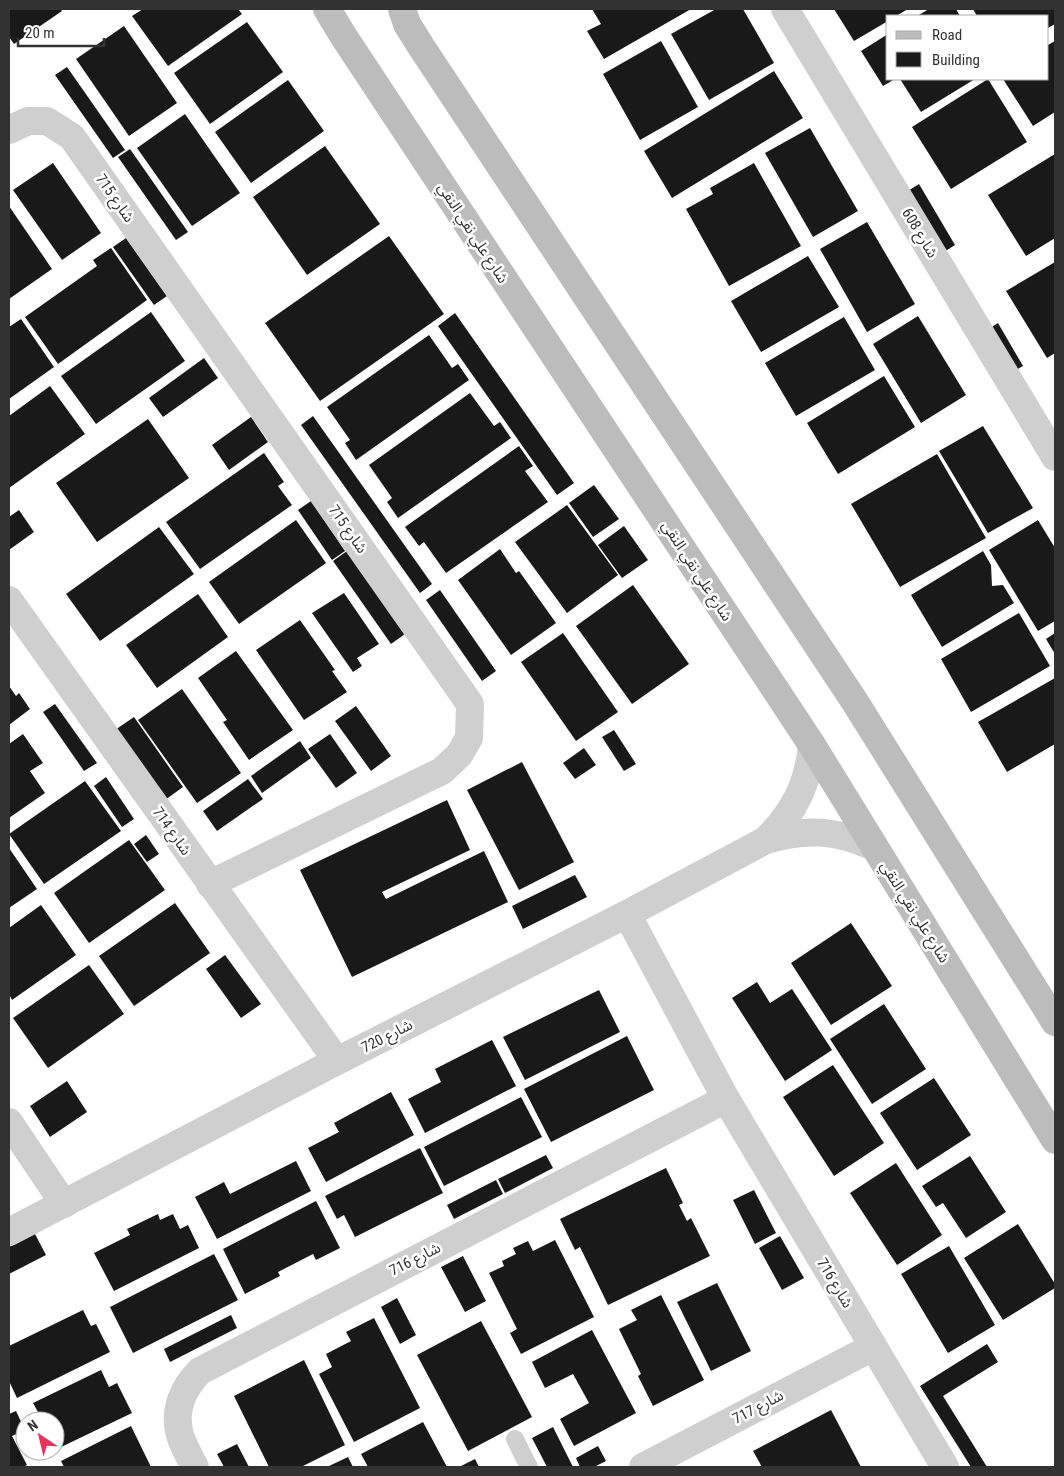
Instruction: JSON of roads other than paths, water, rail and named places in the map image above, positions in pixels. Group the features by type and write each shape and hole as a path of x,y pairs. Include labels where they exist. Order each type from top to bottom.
{"street":[{"name":"شارع علي نقي النقي","path":"327,9 812,745 1055,1140"},
{"path":"402,9 408,24 427,57 855,702 1055,1022"},
{"name":"شارع 608","path":"785,9 1052,444"},
{"name":"شارع 715","path":"9,130 28,121 47,121 72,137 470,704 469,738 459,755 442,771 210,884"},
{"name":"شارع 714","path":"9,600 336,1062"},
{"name":"شارع 720","path":"766,840 778,828 798,799 810,764 812,745"},
{"name":"شارع 720","path":"9,1232 336,1062 627,914 766,840 802,832 820,832 857,839 874,847"},
{"name":"شارع 716","path":"627,914 726,1098 945,1467"},
{"name":"شارع 716","path":"195,1467 180,1435 178,1407 190,1381 200,1371 726,1098"},
{"path":"9,1122 64,1204"},
{"name":"شارع 717","path":"643,1467 873,1346"}],"lane":[{"path":"515,1439 528,1467"}]}
